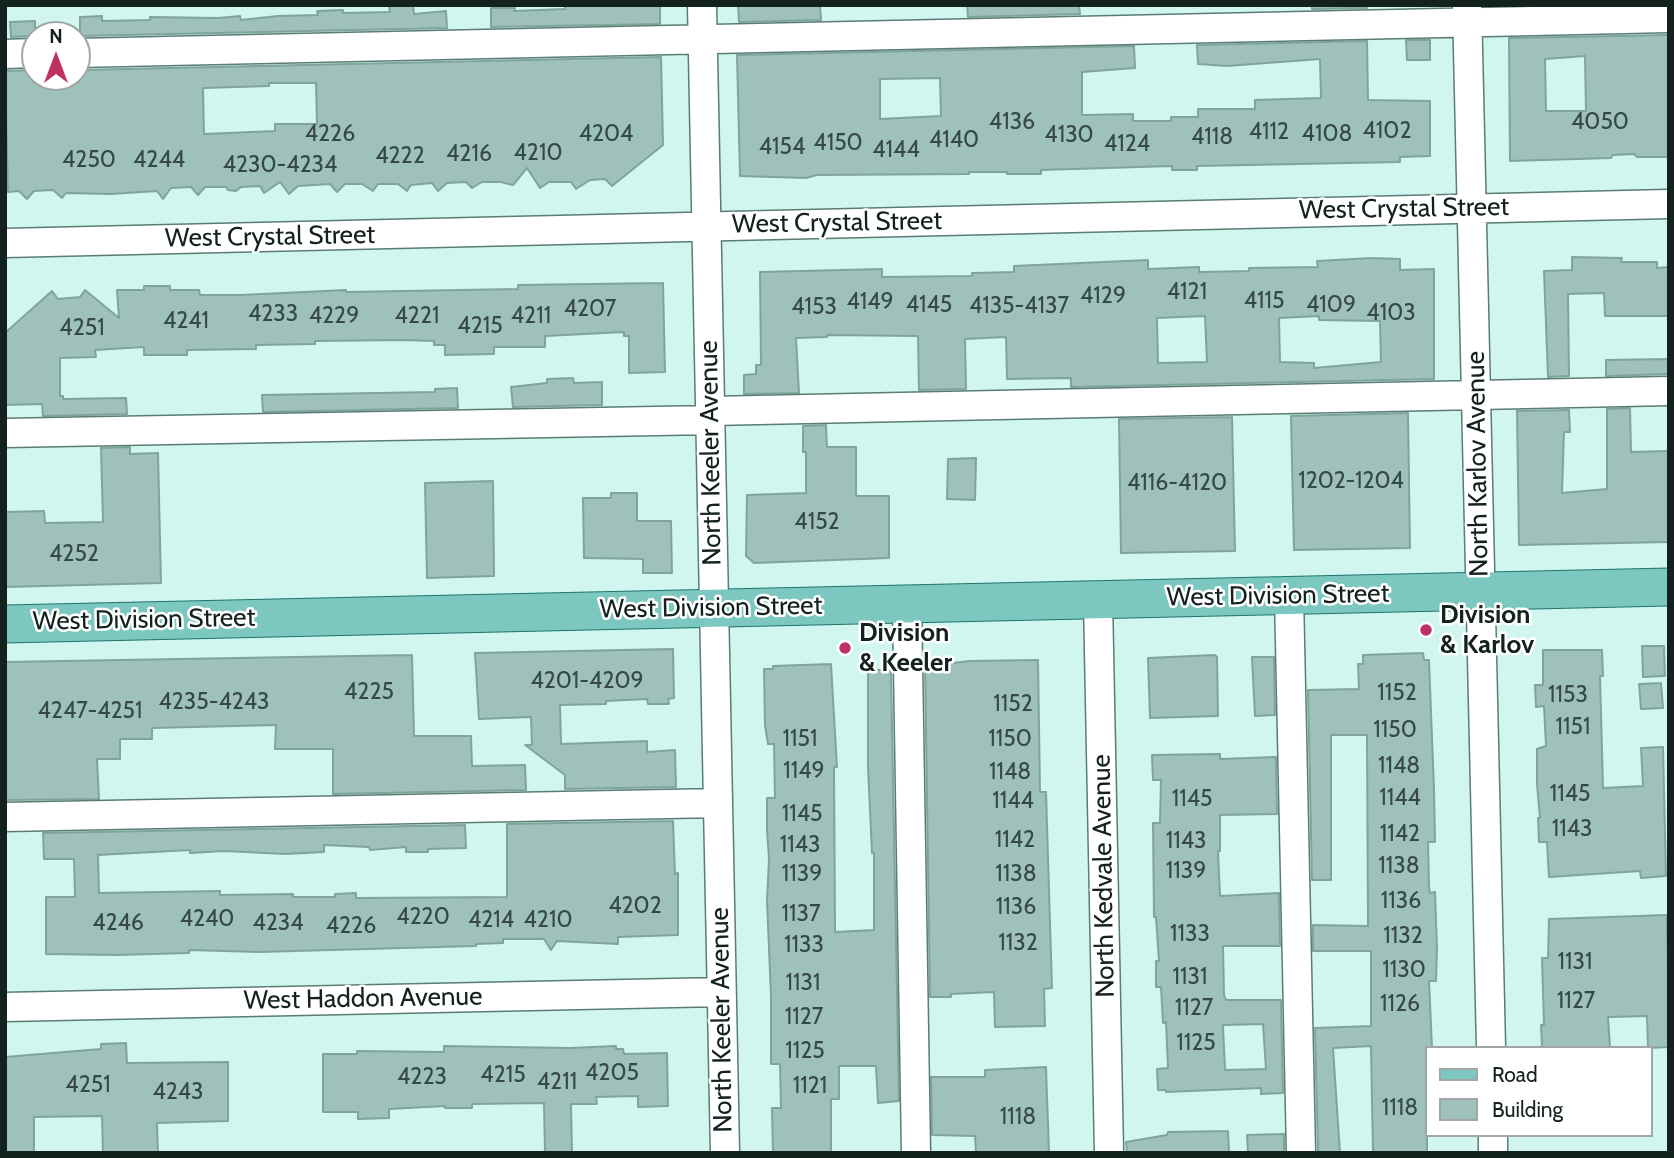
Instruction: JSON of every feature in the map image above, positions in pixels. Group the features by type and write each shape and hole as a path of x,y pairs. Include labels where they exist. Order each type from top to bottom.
{"main road":[{"name":"West Division Street","path":"5,624 1669,587"}],"street":[{"name":"North Keeler Avenue","path":"702,5 725,1153"},
{"path":"91,52 702,39 1468,14 1669,18"},
{"name":"North Karlov Avenue","path":"1468,14 1491,1046"},
{"name":"West Crystal Street","path":"5,243 1669,204"},
{"path":"5,433 1669,391"},
{"path":"1289,595 1301,1153"},
{"name":"North Kedvale Avenue","path":"1098,600 1109,1153"},
{"path":"907,604 916,1153"},
{"path":"5,817 718,803"},
{"name":"West Haddon Avenue","path":"5,1007 721,992"}],"building":[{"path":"565,5 660,5 660,24 491,27 491,8 515,8 514,11 565,9"},
{"path":"738,5 820,5 821,20 739,22"},
{"path":"967,5 1079,5 1080,14 968,17"},
{"path":"1312,5 1367,5 1367,8 1312,9"},
{"path":"389,6 413,6 414,14 446,11 447,28 91,36 91,21 80,21 80,17 102,16 102,21 150,20 150,17 240,16 241,20 318,15 317,11 390,12"},
{"path":"10,22 21,22 21,37 11,37"},
{"path":"1669,35 1669,157 1637,157 1634,154 1613,155 1611,158 1510,161 1509,38","holes":["1585,56 1586,111 1546,111 1545,59"]},
{"path":"1406,40 1430,40 1430,60 1407,60"},
{"path":"1367,41 1368,100 1430,101 1430,156 1400,157 1400,162 1197,166 1197,170 1172,170 1172,166 1041,170 1041,174 969,172 817,175 806,178 740,176 737,55 1134,46 1135,68 1082,72 1082,115 1133,114 1133,121 1171,121 1171,117 1198,117 1198,109 1255,109 1255,100 1321,98 1320,59 1227,66 1198,64 1197,45","holes":["940,78 941,116 880,119 880,79"]},
{"path":"661,57 663,145 612,186 605,179 590,180 576,189 571,182 549,182 540,188 527,168 513,185 482,182 472,188 466,182 447,183 438,191 432,183 411,185 407,191 398,184 378,184 373,191 362,184 345,184 337,192 330,184 298,186 289,194 280,182 264,193 260,186 241,187 236,191 226,187 205,187 198,195 191,187 171,188 163,199 157,191 66,193 62,198 53,190 34,191 27,199 19,191 8,192 5,71 21,70 21,91 91,91 91,70","holes":["316,83 317,124 275,124 275,131 204,134 203,88"]},
{"path":"1572,257 1622,258 1621,262 1657,262 1657,268 1669,267 1669,316 1605,316 1604,293 1568,294 1569,376 1548,377 1544,271 1572,270"},
{"path":"1400,259 1400,270 1434,269 1434,379 1071,387 1071,378 1007,379 1006,337 965,339 966,389 919,390 918,336 827,335 796,338 799,393 744,394 744,375 756,374 756,365 761,365 760,272 882,269 882,277 972,276 972,273 1014,272 1014,266 1148,260 1148,269 1199,267 1199,272 1318,267 1317,261","holes":["1205,316 1207,362 1158,363 1157,318","1319,316 1319,320 1380,321 1381,362 1314,368 1314,363 1280,362 1279,318"]},
{"path":"663,283 665,372 629,373 629,336 624,336 624,332 545,336 545,347 494,347 494,354 445,355 445,345 434,345 434,341 404,340 256,345 256,349 187,350 187,355 144,355 144,347 95,350 96,357 60,358 60,396 63,396 63,399 126,398 127,414 43,416 42,404 5,405 5,333 52,291 58,299 80,297 85,290 119,318 117,290 144,290 144,286 170,286 170,290 199,290 200,295 241,295 346,290 518,289 518,285"},
{"path":"1669,359 1669,374 1606,376 1606,360"},
{"path":"573,378 574,383 602,382 602,405 513,407 511,387 547,383 547,379"},
{"path":"457,388 458,408 263,412 262,395 435,392 435,389"},
{"path":"1630,408 1631,452 1669,451 1669,542 1519,545 1517,411 1569,410 1570,432 1564,432 1562,493 1607,489 1607,409"},
{"path":"1408,413 1410,548 1294,550 1291,416"},
{"path":"1232,417 1235,551 1121,553 1119,419"},
{"path":"826,425 827,447 856,447 856,496 889,496 889,558 754,563 746,556 747,495 806,493 803,426"},
{"path":"130,447 130,454 158,453 161,583 6,587 5,512 44,511 45,523 103,522 101,448"},
{"path":"976,458 975,500 947,499 948,459"},
{"path":"493,481 494,576 427,578 425,483"},
{"path":"611,493 637,493 637,521 671,521 672,573 643,573 643,559 584,558 583,498 611,498"},
{"path":"1642,646 1664,646 1665,676 1643,677"},
{"path":"673,649 674,698 668,699 669,704 648,704 647,699 606,701 606,704 560,705 561,744 647,741 647,752 675,750 676,787 565,789 565,775 525,745 532,745 531,717 479,719 475,653"},
{"path":"1543,650 1602,650 1603,676 1600,676 1603,788 1643,786 1641,748 1663,747 1666,876 1641,878 1640,871 1549,877 1547,842 1539,842 1537,784 1537,749 1546,746 1544,706 1536,707 1535,685 1543,685"},
{"path":"1423,653 1424,660 1429,660 1435,842 1428,842 1429,887 1430,893 1435,892 1437,949 1436,981 1429,981 1432,1046 1426,1046 1427,1153 1373,1153 1371,1046 1333,1048 1340,1153 1318,1153 1315,1028 1371,1026 1371,951 1313,951 1313,925 1368,926 1367,735 1331,735 1331,880 1312,880 1308,690 1359,689 1358,664 1363,664 1363,655"},
{"path":"412,655 414,736 471,736 472,766 525,765 526,790 333,794 333,749 275,749 276,725 152,728 152,739 120,739 120,759 97,759 99,799 5,800 5,662"},
{"path":"1215,655 1218,716 1150,718 1148,658"},
{"path":"1252,657 1274,657 1275,715 1255,716"},
{"path":"1038,660 1040,792 1046,792 1052,988 1044,989 1045,1026 995,1027 994,992 930,997 925,666 970,661"},
{"path":"831,664 837,767 834,767 835,932 874,930 874,853 868,767 868,670 891,670 899,1101 878,1103 876,1066 839,1066 839,1099 831,1099 831,1153 773,1153 772,1108 781,1108 780,1064 771,1064 767,798 775,798 774,744 768,744 765,725 764,669 773,669 773,666"},
{"path":"1661,683 1663,708 1641,709 1639,684"},
{"path":"1220,754 1220,759 1276,757 1277,814 1220,815 1218,851 1220,896 1279,893 1280,946 1223,946 1226,1000 1281,1000 1283,1093 1261,1094 1261,1088 1166,1092 1158,1090 1157,1069 1168,1068 1161,987 1156,987 1156,961 1159,961 1154,917 1153,823 1160,823 1161,780 1153,780 1152,755","holes":["1263,1024 1266,1069 1225,1070 1223,1025"]},
{"path":"673,821 675,874 678,873 678,935 618,937 618,944 557,941 551,950 544,939 503,939 503,943 476,946 259,952 189,950 189,953 116,955 46,954 46,897 75,897 74,859 44,859 43,833 465,825 466,848 428,849 428,852 406,852 406,847 370,850 369,847 324,845 324,852 286,854 224,851 190,853 190,850 98,855 99,893 220,891 220,895 293,894 293,897 335,897 335,894 356,893 356,898 507,897 507,824"},
{"path":"1667,915 1669,1047 1648,1046 1647,1016 1608,1017 1610,1046 1542,1046 1542,958 1548,958 1549,919"},
{"path":"126,1043 127,1063 228,1062 228,1121 157,1123 158,1153 103,1153 102,1116 34,1117 34,1153 5,1153 5,1057 101,1049 101,1044"},
{"path":"444,1046 616,1046 616,1049 623,1049 624,1054 667,1053 668,1106 638,1107 638,1096 596,1097 597,1104 571,1104 572,1153 545,1153 544,1103 472,1104 472,1108 445,1106 389,1109 389,1118 358,1119 358,1112 323,1112 323,1054 357,1054 357,1051 444,1052"},
{"path":"1046,1067 1049,1153 976,1153 975,1136 932,1135 931,1077 985,1077 985,1070"},
{"path":"1228,1131 1229,1153 1127,1153 1126,1142 1167,1135 1168,1132"},
{"path":"1284,1134 1284,1153 1248,1153 1247,1135"}],"place":[{"name":"Division & Karlov","path":"1426,630"},
{"name":"Division & Keeler","path":"845,648"}]}
